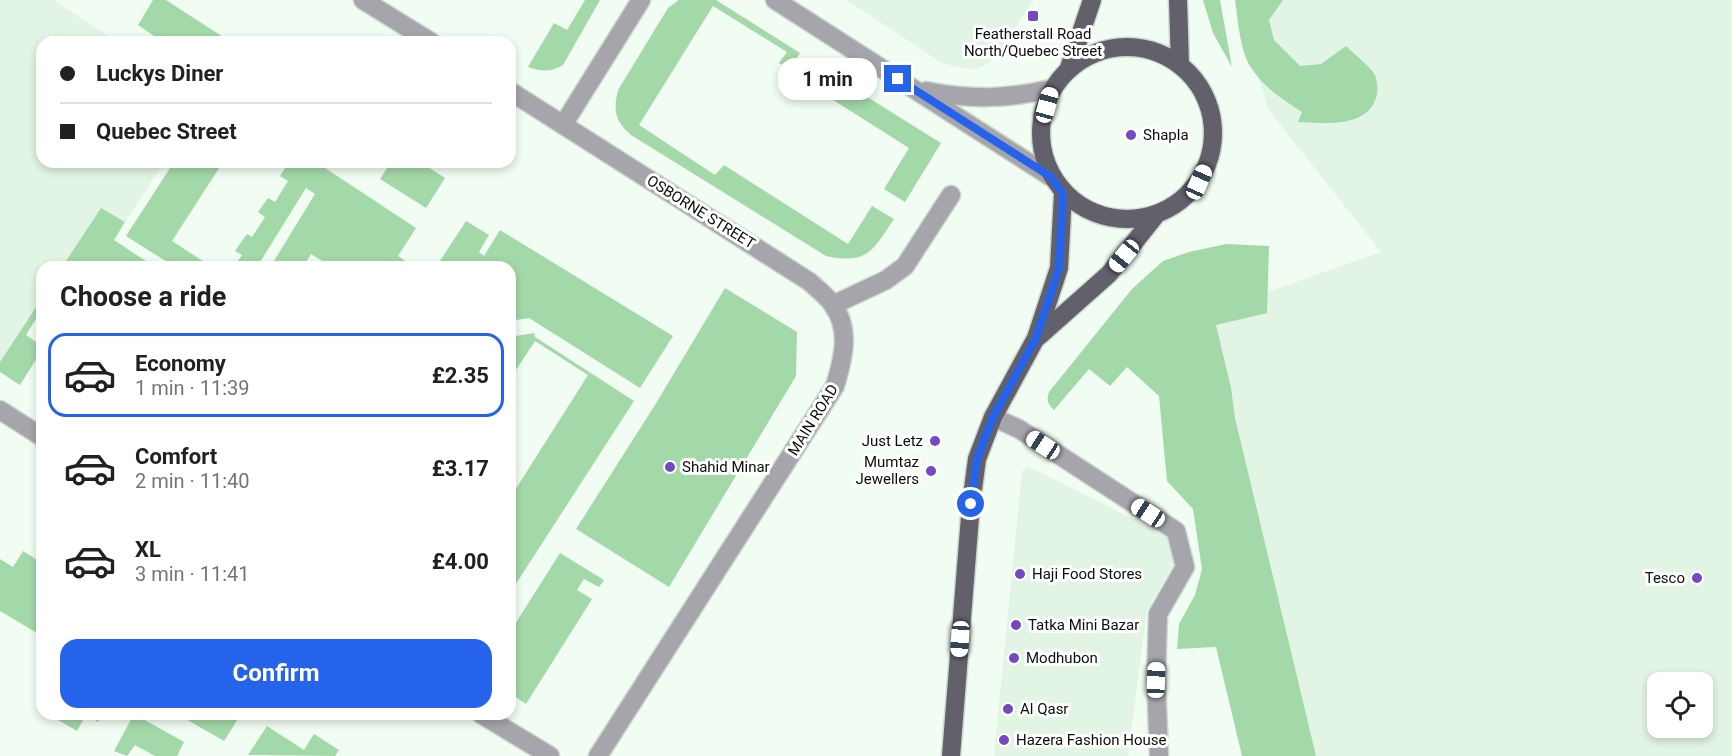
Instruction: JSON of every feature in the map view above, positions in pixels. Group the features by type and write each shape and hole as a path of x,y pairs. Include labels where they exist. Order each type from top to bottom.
{"main road":[{"path":"1069,68 1092,0"},
{"path":"1178,0 1180,65"},
{"path":"1036,338 1109,274 1156,215 1179,202 1199,182 1211,155 1213,126 1206,98 1195,80 1180,65 1154,51 1124,47 1094,52 1069,68 1051,89 1039,136 1042,158 1063,194 1086,208 1113,217 1156,215"},
{"path":"951,756 971,504 977,459 993,417 1036,338 1059,268 1063,194"}],"street":[{"path":"363,0 422,36"},
{"path":"563,125 641,0"},
{"path":"775,0 1051,177"},
{"path":"915,89 955,97 997,99 1051,89"},
{"name":"OSBORNE STREET","path":"516,95 801,275 833,305"},
{"path":"833,305 886,280 905,266 951,195"},
{"name":"MAIN ROAD","path":"598,756 836,386 844,358 843,328 833,305"},
{"path":"0,410 36,433"},
{"path":"993,417 1019,429 1176,531 1185,567 1158,614 1156,680 1159,756"},
{"path":"491,720 550,756"}],"shaded area":[{"path":"0,0 53,0 109,36 36,36 36,168 160,168 125,222 101,208 66,261 36,261 36,307 0,362"},
{"path":"847,0 1033,0 1000,53 984,66 974,69 942,63"},
{"path":"1238,0 1732,0 1732,756 1261,756 1150,333 1381,252 1268,109 1243,25"},
{"path":"1027,466 1185,545 1147,610 1128,756 994,756 1022,471"}],"green space":[{"path":"153,0 166,0 221,36 154,36 138,25"},
{"path":"585,0 600,0 563,65 546,71 528,67 554,23 567,30"},
{"path":"679,0 716,0 800,53 790,69 779,63 787,52 713,6 639,125 715,175 724,165 848,244 872,206 894,219 868,252 851,258 826,256 631,135 622,125 616,110 618,90 668,8"},
{"path":"1203,0 1220,0 1232,67 1213,33"},
{"path":"1235,0 1283,0 1269,20 1274,40 1300,66 1321,64 1346,46 1374,74 1377,94 1373,105 1366,113 1345,122 1298,122 1302,112 1268,88 1248,62 1240,36"},
{"path":"822,69 941,143 905,202 884,189 909,148 811,86"},
{"path":"170,168 219,168 172,241 203,261 166,261 126,236"},
{"path":"285,168 325,168 416,228 398,256 405,261 322,261 311,254 307,261 274,261 315,194 306,188 261,261 238,261 242,255 235,251 247,234 252,237 265,217 258,212 268,198 275,202 288,181 280,176"},
{"path":"387,168 429,168 445,178 426,208 380,179"},
{"path":"101,208 125,222 114,240 146,261 66,261"},
{"path":"466,221 489,235 479,252 484,256 500,230 673,336 640,388 529,318 516,320 516,261 440,261"},
{"path":"1226,244 1269,246 1267,313 1216,325 1231,388 1235,418 1316,756 1242,756 1216,647 1177,649 1179,624 1195,595 1202,569 1193,509 1167,481 1159,396 1127,367 1110,386 1089,369 1054,410 1048,400 1049,392 1132,289 1163,261 1189,252"},
{"path":"725,288 797,332 796,376 669,587 576,529 655,405"},
{"path":"36,307 36,319 26,335 36,342 36,360 20,385 0,372 0,362"},
{"path":"534,333 535,337 634,401 516,584 516,489 588,375 535,341 516,370 516,336"},
{"path":"23,551 36,559 36,632 0,611 0,559 13,567"},
{"path":"560,553 604,580 599,587 584,579 577,590 592,599 526,704 516,697 516,623"},
{"path":"58,720 83,720 77,731"},
{"path":"131,720 145,720 184,742 177,756 155,756 135,745 127,756 114,751"},
{"path":"187,720 237,720 224,741"},
{"path":"267,726 304,750 314,734 339,750 335,756 248,755"}],"place":[{"name":"Featherstall Road North/Quebec Street","path":"1033,16"},
{"name":"Shapla","path":"1131,135"},
{"name":"Just Letz","path":"935,441"},
{"name":"Shahid Minar","path":"670,467"},
{"name":"Mumtaz Jewellers","path":"931,471"},
{"name":"Haji Food Stores","path":"1020,574"},
{"name":"Tesco","path":"1697,578"},
{"name":"Tatka Mini Bazar","path":"1016,625"},
{"name":"Modhubon","path":"1014,658"},
{"name":"Al Qasr","path":"1008,709"},
{"name":"Hazera Fashion House","path":"1004,740"}],"route":[{"path":"898,79 1051,177 1063,194 1059,268 1036,338 1010,382 993,417 977,459 971,504"}]}
